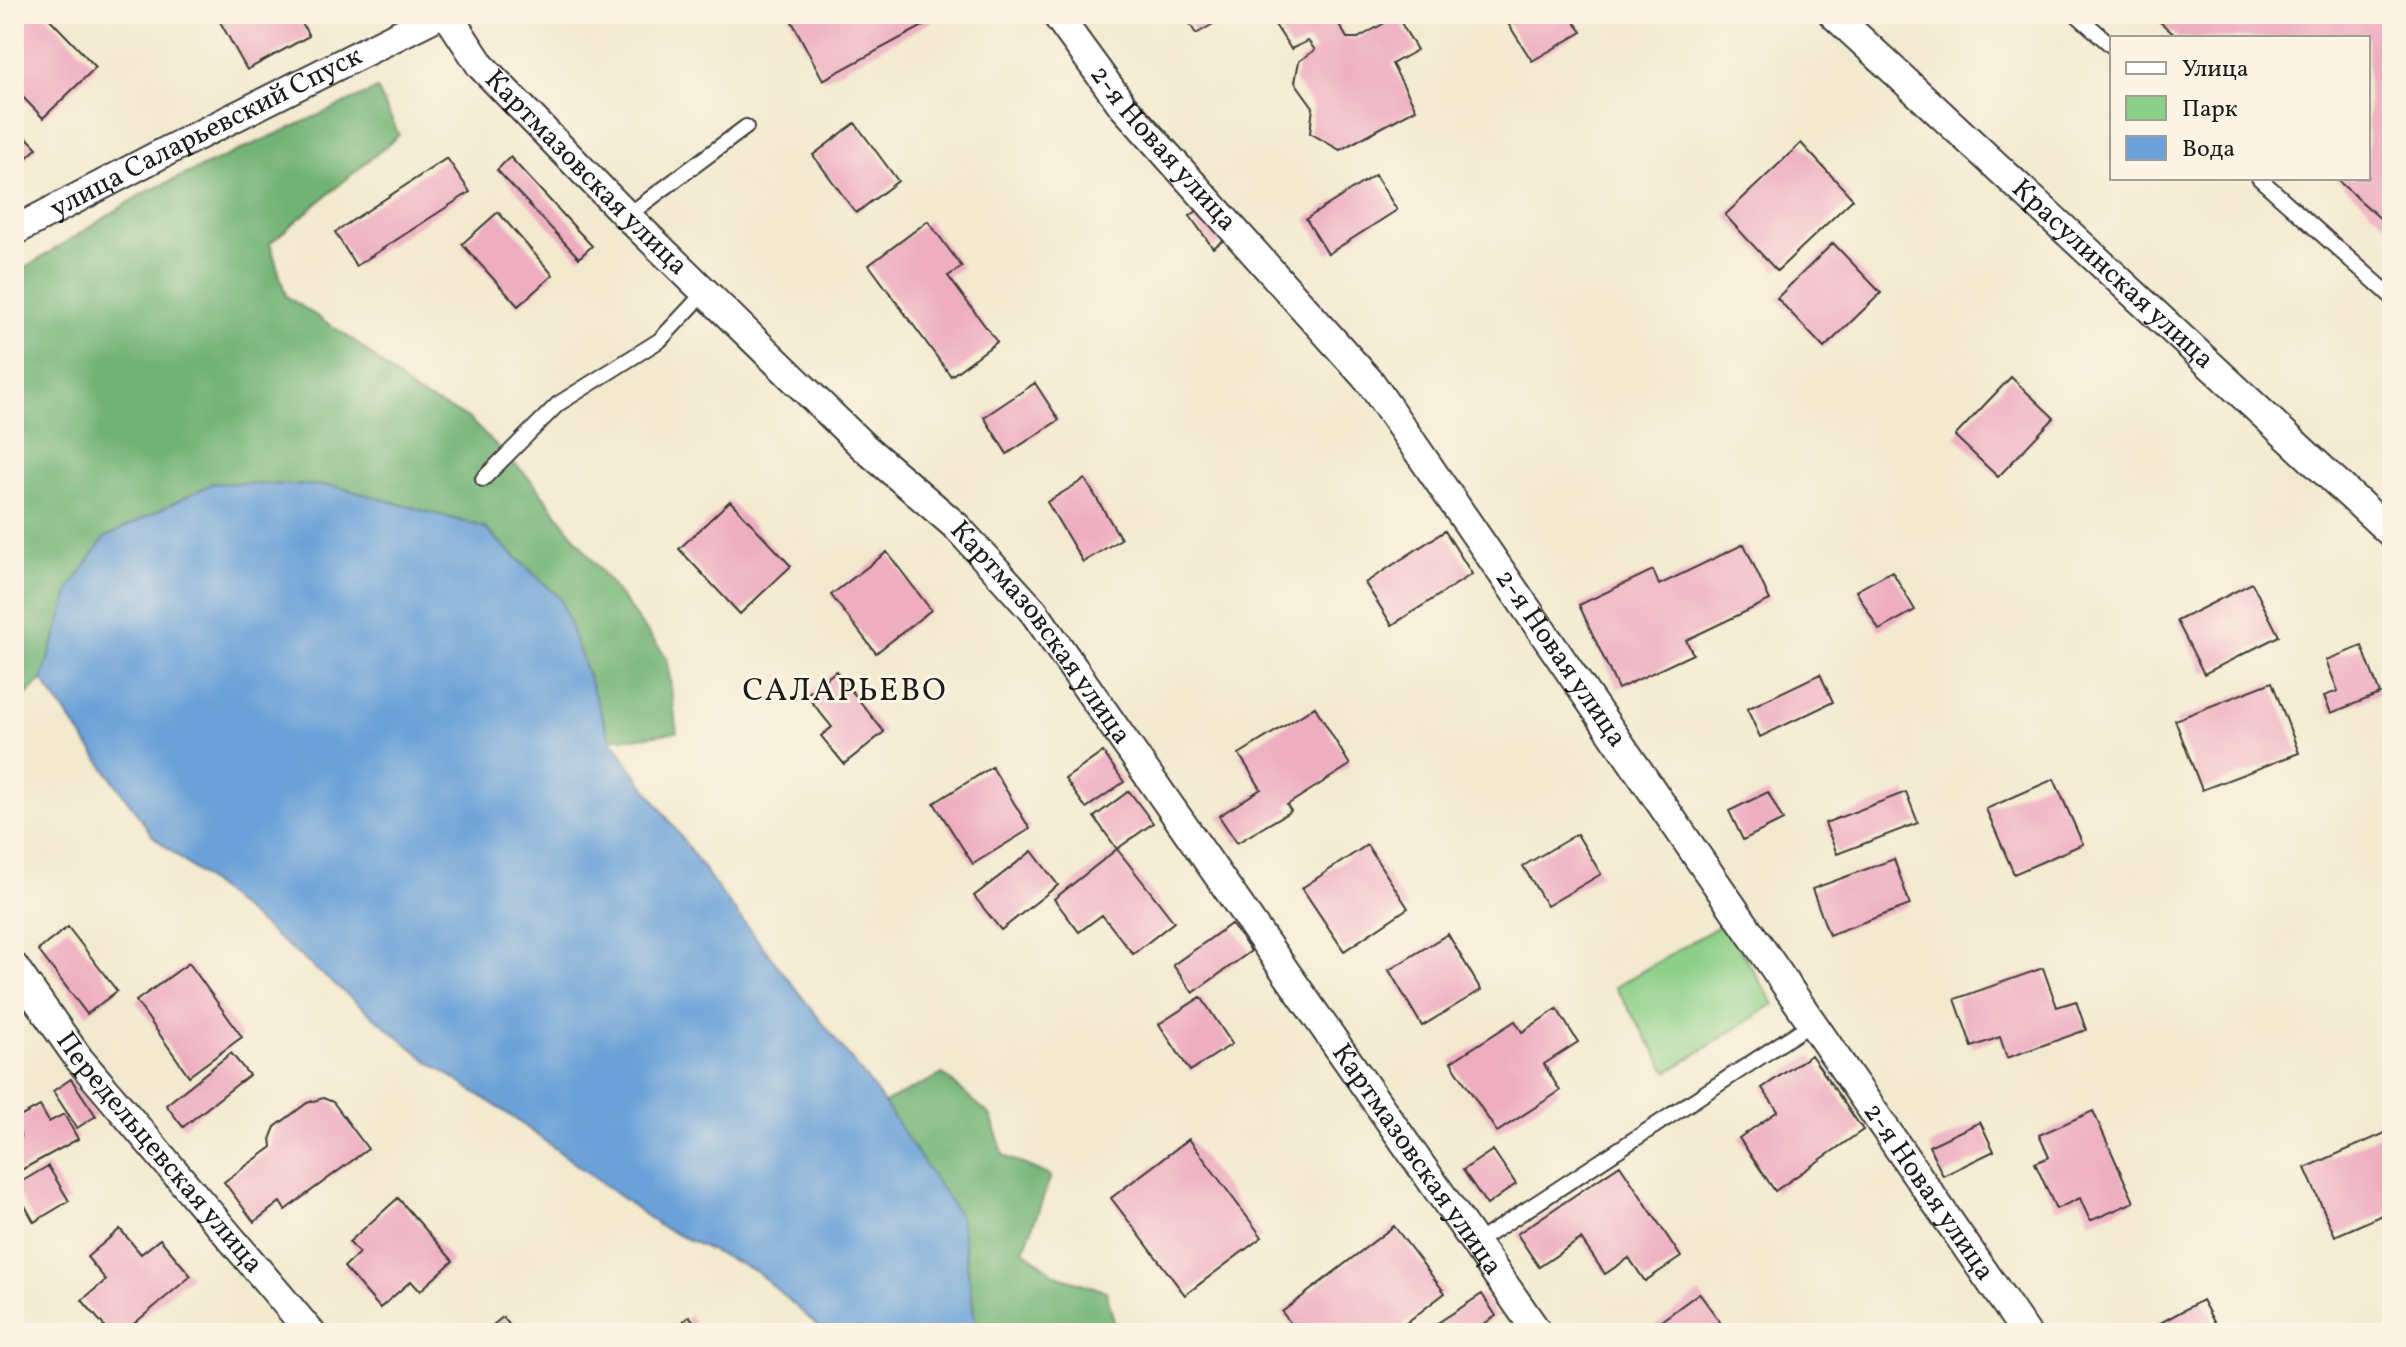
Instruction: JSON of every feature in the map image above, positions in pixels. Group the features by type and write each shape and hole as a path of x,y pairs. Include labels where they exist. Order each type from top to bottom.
{"street":[{"name":"улица Саларьевский Спуск","path":"14,231 440,14"},
{"name":"Картмазовская улица","path":"447,14 481,66 627,216 864,447 957,527 1034,612 1538,1333"},
{"name":"2-я Новая улица","path":"1056,14 1123,106 1371,383 2026,1333"},
{"name":"Красулинская улица","path":"1833,14 2392,534"},
{"name":"Передельцевская улица","path":"14,967 79,1059 311,1333"}],"lane":[{"path":"2076,14 2110,44"},
{"path":"627,216 746,127"},
{"path":"2261,180 2392,297"},
{"path":"483,479 558,404 660,340 704,293"},
{"path":"1474,1244 1812,1023"}],"green space":[{"path":"377,89 399,135 270,243 286,296 356,342 415,393 467,417 533,482 667,658 677,732 610,738 560,598 484,527 334,486 213,483 71,587 42,680 14,706 14,275 144,193"},
{"path":"1724,923 1774,1004 1668,1072 1615,987"},
{"path":"943,1074 991,1116 1004,1156 1051,1176 1024,1250 1056,1275 1106,1291 1117,1333 977,1333 960,1217 884,1103"}],"water":[{"path":"213,483 334,486 483,527 560,598 610,738 724,897 875,1090 960,1217 977,1333 826,1333 757,1272 661,1227 511,1116 429,1062 153,836 42,680 71,587 104,538"}],"building":[{"path":"14,14 45,14 96,67 43,118 14,88"},
{"path":"231,14 297,14 309,36 247,70 219,20"},
{"path":"788,14 945,14 823,80"},
{"path":"1184,14 1230,14 1196,34"},
{"path":"1268,14 1347,14 1337,21 1347,38 1358,38 1397,16 1417,50 1392,64 1416,109 1340,150 1310,133 1313,107 1295,82 1299,61 1315,50 1308,41 1291,49"},
{"path":"1502,14 1568,14 1582,32 1532,61"},
{"path":"2151,14 2392,14 2392,229 2337,180 2370,180 2370,36 2176,36"},
{"path":"855,123 898,181 856,213 813,155"},
{"path":"14,124 37,148 14,170"},
{"path":"1801,143 1853,199 1777,271 1725,215"},
{"path":"510,157 592,246 579,258 497,170"},
{"path":"447,158 470,192 356,266 335,232"},
{"path":"1375,175 1397,210 1328,254 1306,219"},
{"path":"1205,205 1228,237 1213,248 1190,216"},
{"path":"498,212 553,275 518,306 462,244"},
{"path":"928,221 962,267 948,276 997,342 951,376 869,265"},
{"path":"1833,243 1881,293 1824,348 1777,298"},
{"path":"2011,377 2054,418 1998,477 1955,436"},
{"path":"1035,383 1059,420 1007,454 984,417"},
{"path":"1085,479 1121,539 1083,562 1047,502"},
{"path":"730,501 791,566 740,614 679,549"},
{"path":"1445,531 1472,574 1392,625 1365,583"},
{"path":"1744,544 1770,600 1686,640 1693,654 1618,689 1579,605 1653,570 1659,585"},
{"path":"887,552 931,610 876,653 831,595"},
{"path":"1892,571 1915,610 1879,630 1856,591"},
{"path":"2252,583 2279,636 2204,674 2177,621"},
{"path":"2362,646 2380,694 2331,713 2324,696 2338,691 2326,660"},
{"path":"836,671 884,732 844,764 821,736 832,727 806,695"},
{"path":"1820,674 1833,702 1760,737 1747,709"},
{"path":"2272,682 2299,753 2202,790 2175,720"},
{"path":"1315,707 1350,765 1287,805 1291,811 1237,843 1219,816 1261,789 1239,754"},
{"path":"1103,752 1124,782 1086,808 1065,779"},
{"path":"992,767 1030,829 973,864 934,803"},
{"path":"2054,779 2083,844 2014,874 1986,809"},
{"path":"1129,791 1153,823 1117,849 1094,817"},
{"path":"1768,792 1783,820 1743,840 1729,811"},
{"path":"1906,792 1918,823 1837,854 1825,823"},
{"path":"1577,834 1601,874 1547,906 1523,866"},
{"path":"1367,845 1408,908 1344,951 1302,888"},
{"path":"1117,849 1174,922 1133,954 1102,915 1079,932 1054,899"},
{"path":"1032,851 1058,885 1001,930 974,896"},
{"path":"1894,859 1910,905 1829,935 1812,889"},
{"path":"1231,924 1251,951 1193,993 1173,965"},
{"path":"68,927 117,991 87,1014 38,950"},
{"path":"1448,934 1481,990 1422,1026 1389,970"},
{"path":"189,963 242,1037 189,1076 136,1001"},
{"path":"2043,968 2057,1007 2076,1001 2086,1030 2007,1058 2000,1037 1972,1047 1955,999"},
{"path":"1201,997 1232,1044 1190,1071 1159,1024"},
{"path":"1557,1009 1578,1042 1544,1064 1560,1091 1497,1132 1451,1062 1515,1021 1522,1032"},
{"path":"231,1053 249,1075 183,1127 166,1105"},
{"path":"1811,1055 1863,1130 1775,1191 1739,1138 1778,1111 1762,1088"},
{"path":"71,1079 96,1116 77,1128 53,1091"},
{"path":"323,1098 333,1102 368,1149 285,1210 280,1202 254,1222 224,1182 272,1147 271,1137 275,1127 307,1103"},
{"path":"40,1106 49,1122 64,1114 78,1139 14,1174 14,1141 21,1137 14,1120"},
{"path":"2093,1111 2134,1202 2090,1221 2080,1198 2056,1209 2035,1163 2049,1157 2039,1135"},
{"path":"1980,1122 1994,1151 1943,1176 1929,1146"},
{"path":"2392,1130 2392,1211 2335,1236 2305,1168"},
{"path":"1189,1139 1262,1237 1185,1295 1111,1198"},
{"path":"1493,1150 1516,1184 1487,1205 1463,1170"},
{"path":"1620,1165 1681,1257 1645,1281 1629,1258 1605,1274 1581,1239 1539,1267 1517,1234"},
{"path":"48,1166 69,1201 34,1222 14,1186"},
{"path":"398,1198 453,1261 420,1291 411,1281 380,1308 344,1267 359,1253 349,1242"},
{"path":"1394,1226 1445,1293 1393,1333 1298,1333 1282,1312"},
{"path":"120,1229 141,1254 160,1239 191,1276 123,1333 110,1333 82,1300 106,1280 87,1257"},
{"path":"1699,1293 1728,1333 1645,1333"},
{"path":"1482,1294 1496,1316 1470,1333 1429,1333 1427,1330"},
{"path":"2202,1300 2220,1333 2142,1333"},
{"path":"689,1316 704,1333 671,1333"},
{"path":"503,1317 516,1333 483,1333"}],"district":[{"name":"САЛАРЬЕВО","path":"845,692"}]}
